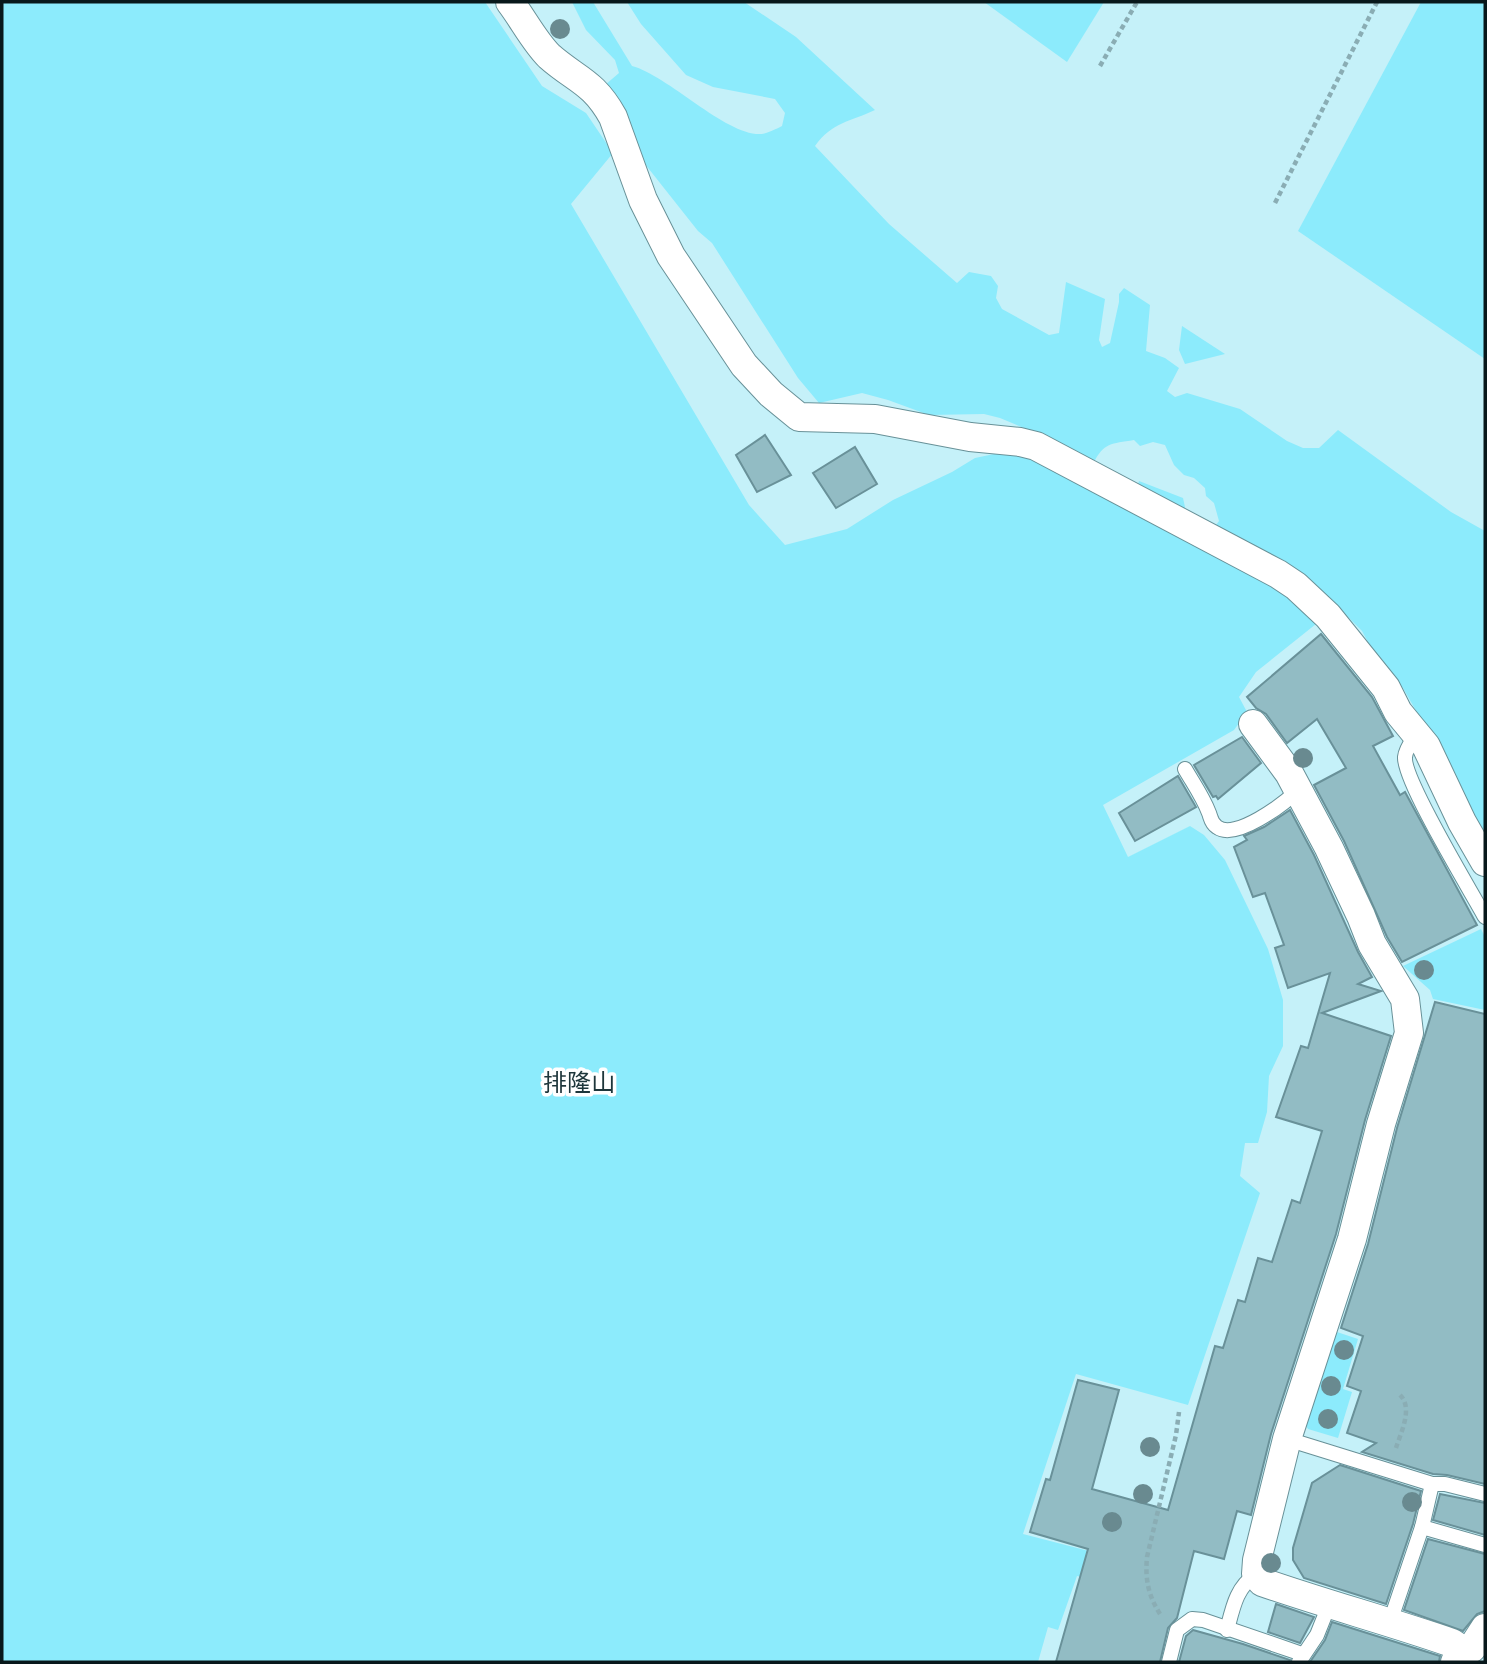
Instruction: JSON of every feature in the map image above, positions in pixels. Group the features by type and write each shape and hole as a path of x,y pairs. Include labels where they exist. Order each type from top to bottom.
{"street":[{"path":"510,2 549,55 590,85 605,101 648,209 671,256 744,365 780,402 799,417 876,419 970,437 1036,446 1296,586 1328,616 1386,688 1398,712 1418,733 1485,862"},
{"path":"1253,723 1289,773 1350,893 1372,944 1405,999 1409,1032 1381,1124 1352,1239 1287,1439 1257,1560 1256,1574 1262,1582 1452,1643 1458,1656 1472,1648 1485,1628"}],"lane":[{"path":"1418,733 1405,758 1407,770 1485,917"},
{"path":"1185,769 1205,803 1213,823 1218,829 1232,832 1288,800 1298,790"},
{"path":"1287,1439 1432,1484 1445,1484 1485,1494"},
{"path":"1390,1622 1422,1527 1432,1484"},
{"path":"1422,1527 1485,1545"},
{"path":"1227,1630 1237,1593 1244,1582 1256,1574"},
{"path":"1170,1662 1177,1630 1192,1619 1203,1620 1300,1658 1317,1635 1329,1605"}],"path":[{"path":"1100,66 1137,2"},
{"path":"1275,203 1377,2"},
{"path":"1391,1472 1407,1408 1399,1394"},
{"path":"1179,1412 1147,1557 1146,1576 1148,1589 1160,1614 1168,1622 1183,1623"}],"green space":[{"name":"排隆山","path":"2,2 485,2 542,86 586,113 613,153 571,204 749,505 785,545 847,529 893,500 975,458 999,453 1047,461 1281,588 1316,624 1256,672 1239,697 1247,712 1234,730 1103,805 1128,857 1190,826 1204,835 1225,860 1268,949 1283,1000 1283,1046 1269,1076 1267,1112 1258,1143 1245,1143 1240,1176 1260,1193 1188,1405 1076,1374 1023,1534 1139,1564 1144,1593 1077,1576 1058,1630 1048,1627 1038,1662 2,1662"},
{"path":"572,2 593,2 632,66 663,81 732,126 762,134 782,126 785,113 775,99 713,87 686,75 641,24 627,2 744,2 796,37 875,110 835,127 815,146 889,224 957,283 969,272 991,276 998,286 996,298 1002,309 1049,335 1059,333 1066,282 1105,299 1099,340 1102,347 1110,343 1119,294 1124,288 1150,305 1146,351 1165,358 1179,368 1167,391 1175,397 1187,393 1240,409 1287,441 1303,448 1319,448 1338,430 1451,512 1485,531 1485,838 1455,773 1444,760 1403,688 1378,661 1362,631 1313,582 1210,527 1219,521 1214,503 1206,496 1205,488 1174,465 1165,445 1153,442 1140,446 1134,440 1114,444 1105,448 1093,464 1043,436 984,414 929,415 862,393 819,403 798,378 712,243 698,231 641,159 605,85 619,73 615,60 586,30"},
{"path":"984,2 1104,2 1067,62"},
{"path":"1421,2 1485,2 1485,359 1298,231"},
{"path":"1182,326 1225,354 1185,364 1179,350"},
{"path":"1139,481 1183,498 1187,516 1137,487"},
{"path":"1481,929 1485,937 1485,1010 1433,999 1430,990 1403,966"},
{"path":"1334,1331 1358,1339 1343,1389 1352,1392 1338,1438 1308,1429 1305,1424"}],"building":[{"path":"765,435 791,475 757,492 736,455"},
{"path":"855,447 877,484 836,508 813,473"},
{"path":"1321,634 1372,697 1393,736 1373,746 1400,795 1405,792 1477,925 1402,962 1387,937 1344,841 1314,785 1346,768 1317,719 1287,743 1266,714 1256,708 1247,697"},
{"path":"1242,737 1261,763 1218,799 1213,797 1194,765"},
{"path":"1178,776 1196,807 1135,841 1119,813"},
{"path":"1290,810 1372,977 1358,984 1381,991 1322,1013 1391,1036 1365,1120 1336,1234 1271,1434 1251,1515 1237,1511 1224,1559 1194,1551 1177,1618 1168,1628 1160,1662 1056,1662 1088,1549 1030,1532 1046,1479 1050,1480 1078,1380 1119,1390 1092,1489 1168,1510 1215,1346 1223,1348 1238,1300 1245,1302 1258,1258 1272,1262 1292,1200 1300,1203 1322,1131 1276,1117 1301,1046 1308,1048 1330,973 1288,988 1275,948 1284,945 1265,893 1253,897 1234,847 1247,840 1244,836"},
{"path":"1435,1002 1485,1014 1485,1484 1433,1474 1362,1452 1376,1443 1347,1433 1361,1391 1347,1386 1363,1336 1341,1328 1368,1244 1397,1128"},
{"path":"1340,1465 1421,1491 1413,1524 1386,1604 1304,1578 1293,1560 1293,1548 1312,1483"},
{"path":"1440,1494 1485,1503 1485,1535 1433,1520"},
{"path":"1428,1539 1485,1554 1485,1611 1477,1614 1463,1631 1404,1610"},
{"path":"1276,1604 1314,1617 1300,1643 1268,1632"},
{"path":"1332,1622 1440,1656 1439,1662 1310,1662 1325,1640"},
{"path":"1193,1630 1290,1660 1179,1662 1186,1636"}]}
